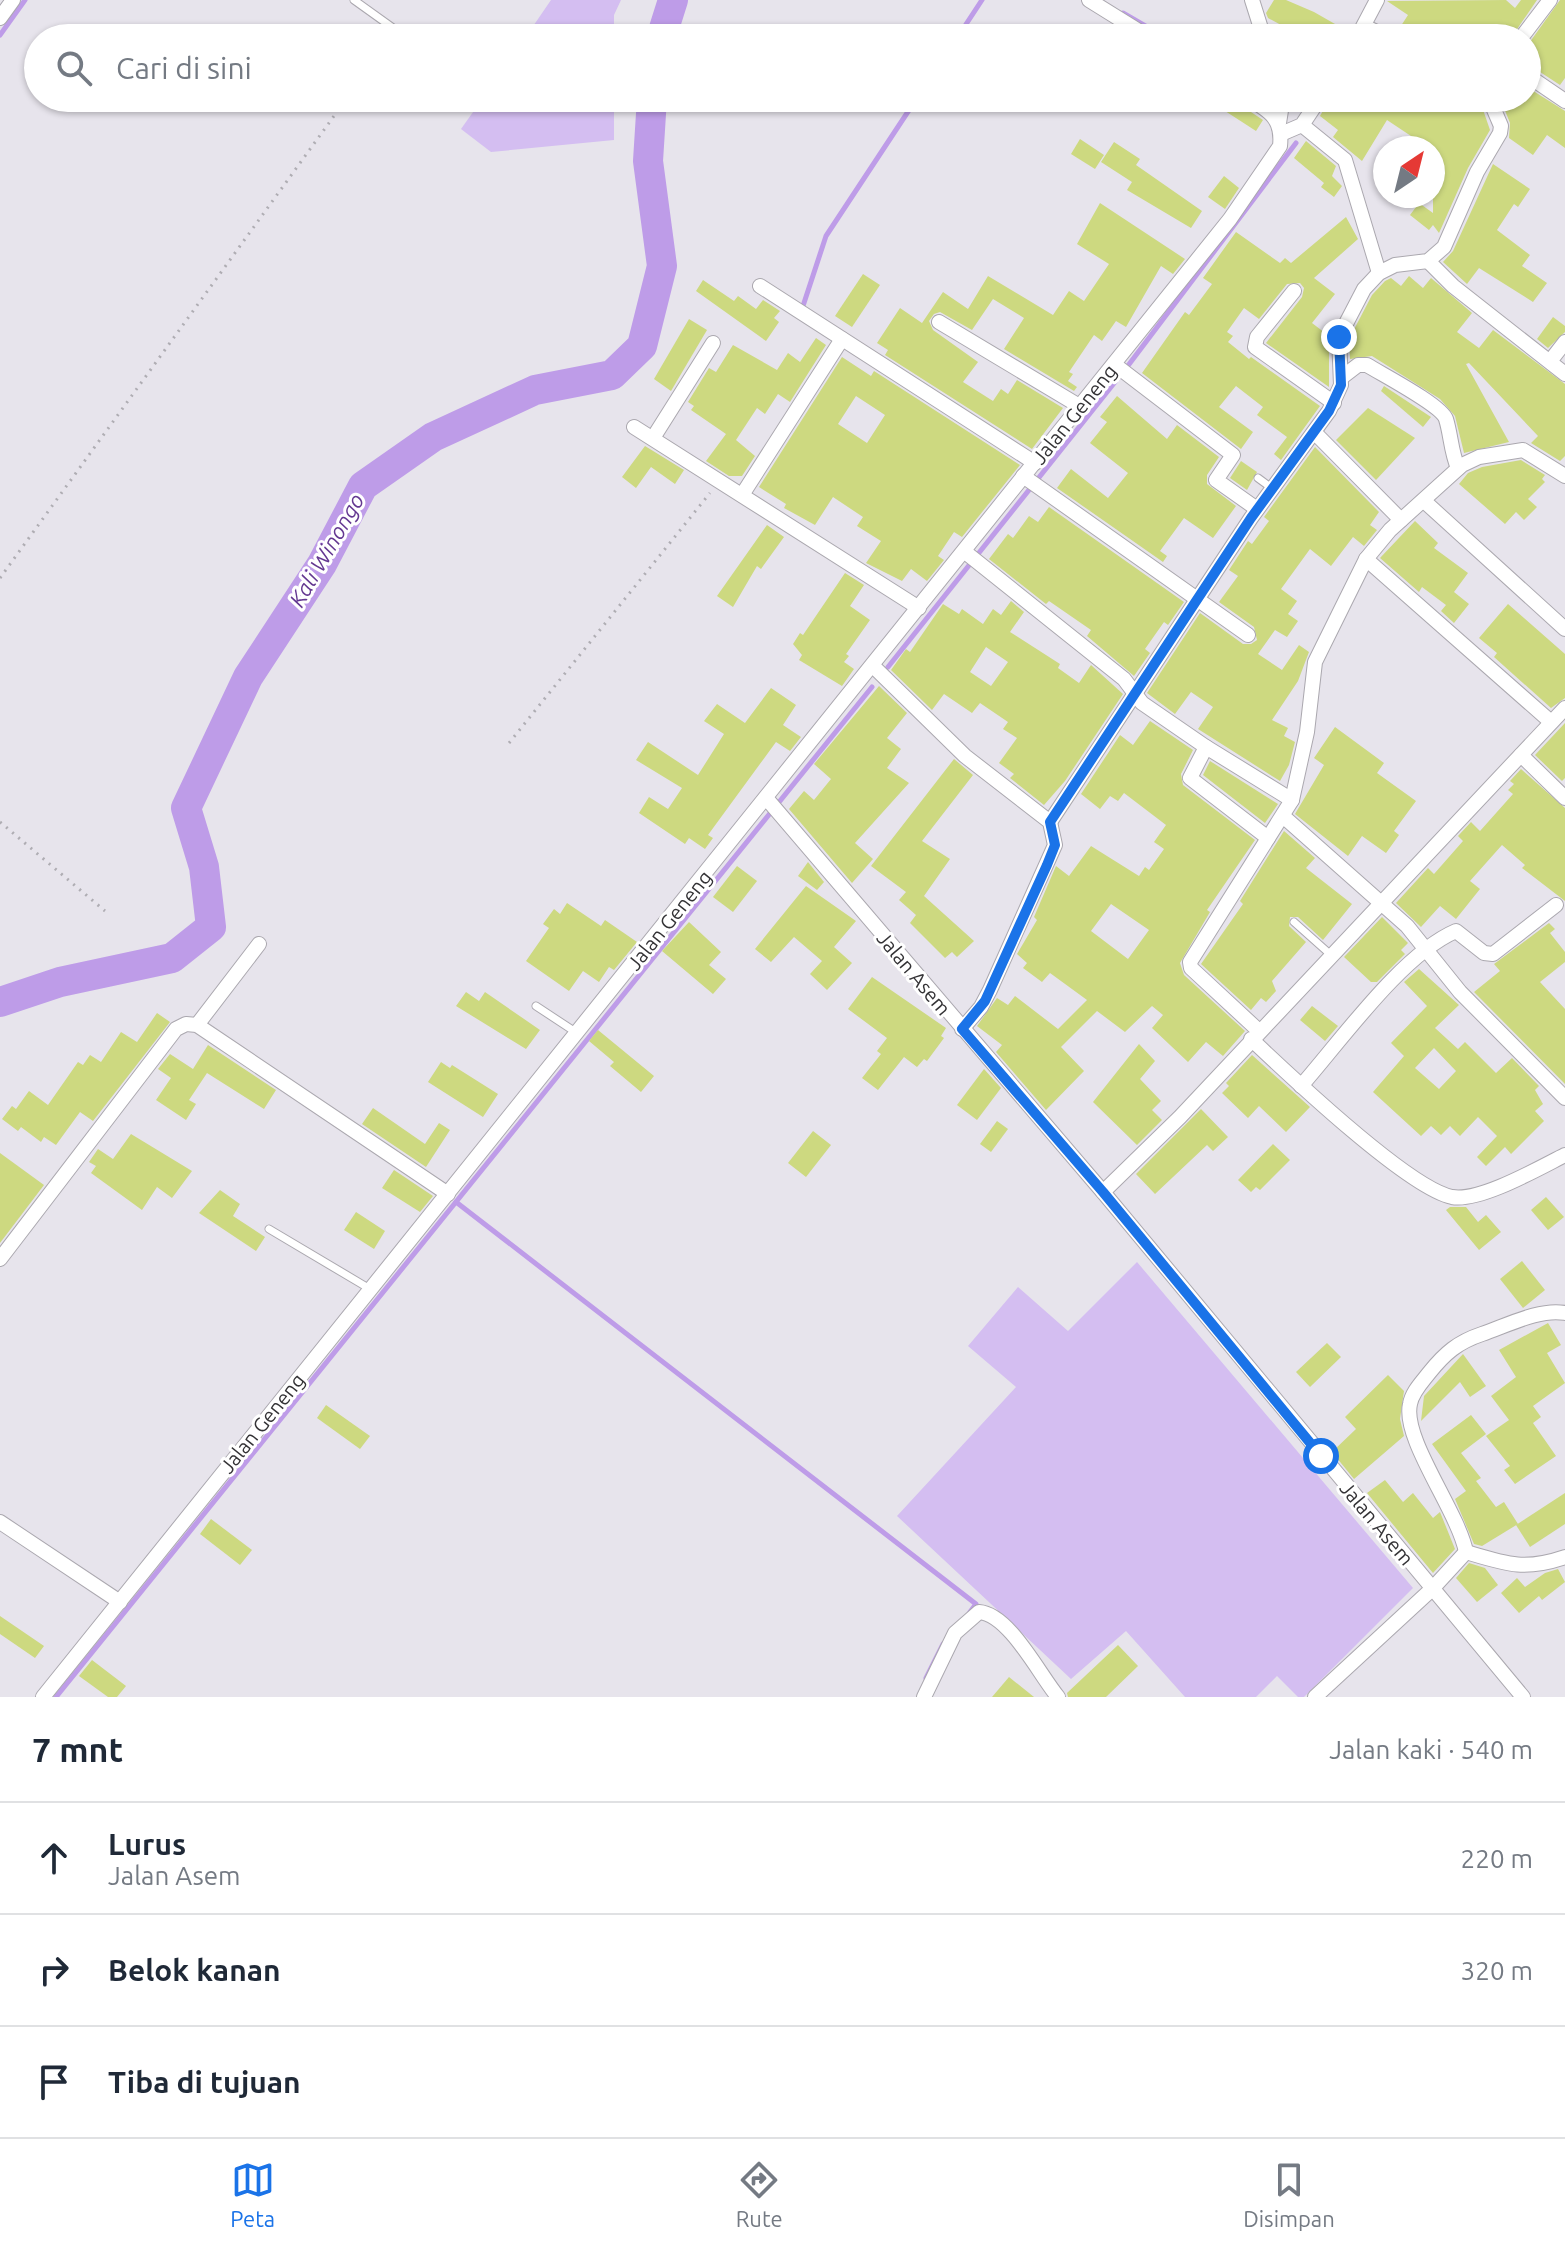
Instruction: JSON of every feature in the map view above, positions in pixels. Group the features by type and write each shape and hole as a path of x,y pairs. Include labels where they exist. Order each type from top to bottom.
{"street":[{"path":"0,18 13,0"},
{"path":"1089,0 1128,24"},
{"path":"1252,0 1260,24"},
{"path":"1364,24 1377,0"},
{"path":"1531,24 1548,1"},
{"path":"1541,85 1565,101"},
{"path":"1270,112 1280,128 1302,125 1345,160 1379,273"},
{"name":"Jalan Geneng","path":"43,1697 919,608 973,558 1032,483 1035,463 1275,157 1282,112"},
{"path":"1302,125 1310,112"},
{"path":"962,1029 985,1001 1047,865 1055,845 1050,822 1257,509 1316,434 1334,403 1341,378 1339,337 1364,289 1379,273 1395,265 1428,261 1447,241 1471,184 1500,133 1501,126 1495,112"},
{"path":"1428,261 1453,286 1565,374"},
{"path":"760,286 1035,463"},
{"path":"1294,291 1257,337 1255,347 1334,403"},
{"path":"939,322 1081,407"},
{"path":"742,495 842,339"},
{"path":"1551,360 1565,342"},
{"path":"653,438 713,343"},
{"path":"1114,364 1233,455 1213,484 1257,509"},
{"path":"1341,378 1358,365 1367,365 1437,408 1446,419 1449,444 1458,468"},
{"path":"634,427 919,608"},
{"path":"1316,434 1401,520"},
{"path":"1565,476 1523,450 1479,457 1458,468 1401,520 1366,559 1315,662 1307,732 1292,800 1190,966 1301,1086 1414,1176 1451,1197 1480,1194 1565,1155"},
{"path":"1032,483 1248,635"},
{"path":"1424,501 1565,629"},
{"path":"973,558 1124,679 1146,706 1292,800"},
{"path":"1366,559 1551,722"},
{"path":"873,666 965,756 1030,810 1050,822"},
{"path":"1103,1192 1180,1117 1565,708"},
{"path":"1206,747 1190,778 1268,838"},
{"path":"1521,755 1565,798"},
{"name":"Jalan Asem","path":"767,799 1103,1192 1523,1697"},
{"path":"1284,817 1427,949 1460,992 1565,1098"},
{"path":"1301,1086 1387,988 1427,949 1456,931 1484,953 1493,954 1556,905"},
{"path":"197,1025 259,944"},
{"path":"0,1259 176,1029 186,1024 197,1025 448,1194"},
{"path":"1466,1552 1443,1493 1422,1455 1409,1414 1411,1400 1440,1359 1455,1345 1534,1317 1565,1313"},
{"path":"0,1522 120,1602"},
{"path":"1315,1697 1432,1589 1466,1552"},
{"path":"1466,1552 1513,1566 1530,1567 1565,1557"},
{"path":"924,1697 955,1633 979,1612 990,1614 1004,1625 1058,1697"}],"lane":[{"path":"354,0 387,24"},
{"path":"1258,478 1273,489"},
{"path":"1294,922 1331,955"},
{"path":"536,1006 578,1034"},
{"path":"269,1229 371,1289"}],"path":[{"path":"0,578 337,112"},
{"path":"509,743 720,481"},
{"path":"0,822 105,911"}],"shaded area":[{"path":"551,0 621,0 614,15 614,24 535,24"},
{"path":"473,112 614,112 614,140 491,152 461,129"},
{"path":"1137,1262 1413,1588 1304,1697 1298,1697 1277,1676 1256,1697 1185,1697 1126,1631 1071,1679 897,1516 1016,1387 968,1346 1018,1287 1068,1331"}],"building":[{"path":"1274,0 1286,0 1335,24 1279,24 1268,18 1266,13"},
{"path":"1506,0 1515,8 1521,0 1537,0 1521,24 1402,24 1408,15 1387,1"},
{"path":"1560,0 1565,0 1565,78 1560,85 1541,73 1541,26"},
{"path":"1541,96 1565,111 1565,148 1547,135 1533,155 1509,138 1510,123 1506,112 1541,112"},
{"path":"1227,112 1251,112 1263,120 1256,131"},
{"path":"1322,112 1484,112 1490,130 1468,168 1439,233 1433,225 1429,230 1410,215 1415,208 1426,208 1433,213 1433,208 1445,208 1445,136 1411,136 1387,120 1377,136 1373,136 1373,143 1362,161 1333,137 1338,130 1320,116"},
{"path":"1080,139 1104,155 1095,169 1071,154"},
{"path":"1306,141 1336,166 1332,176 1342,186 1334,197 1321,187 1324,183 1294,158"},
{"path":"1114,142 1140,159 1136,165 1202,211 1191,228 1127,190 1132,182 1101,162"},
{"path":"1493,164 1530,189 1518,207 1514,204 1497,230 1530,255 1522,266 1547,283 1533,302 1479,268 1467,284 1443,262 1453,251"},
{"path":"1224,176 1239,188 1225,209 1208,197"},
{"path":"1100,203 1185,259 1173,274 1161,266 1126,327 1116,321 1102,341 1094,335 1069,372 1073,374 1068,381 1077,387 1074,391 1004,349 1024,318 993,299 972,330 940,312 929,321 933,330 978,362 963,382 993,401 1001,389 1008,394 1017,380 1063,408 1032,449 885,355 888,350 877,343 900,308 922,323 943,292 968,309 988,276 1053,315 1069,291 1084,301 1109,264 1077,244"},
{"path":"1346,217 1358,239 1314,278 1335,294 1312,323 1329,336 1329,387 1266,343 1302,297 1304,288 1300,283 1287,284 1259,319 1244,308 1227,332 1233,336 1228,342 1249,359 1251,357 1320,406 1281,460 1274,454 1287,437 1257,415 1263,407 1236,386 1219,407 1253,432 1241,449 1142,373 1185,312 1189,315 1212,284 1203,278 1236,232 1280,263 1285,258 1291,263"},
{"path":"863,274 880,285 852,327 835,316"},
{"path":"1409,276 1423,288 1431,278 1472,313 1457,332 1479,348 1493,330 1565,384 1565,456 1560,461 1531,443 1538,436 1469,363 1466,364 1509,442 1464,453 1455,416 1440,399 1372,356 1350,359 1349,339 1372,295 1385,281 1391,278 1401,286"},
{"path":"703,280 734,301 738,296 756,309 763,300 780,311 774,318 779,322 766,341 696,291"},
{"path":"1553,317 1565,326 1565,332 1548,348 1537,339"},
{"path":"689,319 707,330 671,391 654,379"},
{"path":"816,338 826,345 790,402 778,394 765,414 757,408 736,440 755,456 742,476 729,476 706,461 726,434 691,410 694,406 688,402 709,368 716,372 733,345 777,370 788,353 800,362"},
{"path":"842,357 871,376 874,371 1020,465 962,537 954,532 938,556 944,560 927,581 911,569 902,581 866,563 881,541 857,526 863,517 833,497 815,525 784,508 786,504 759,487","holes":["856,396 885,415 867,443 838,424"]},
{"path":"1384,386 1431,417 1423,427 1381,391"},
{"path":"1117,396 1167,439 1177,425 1219,457 1207,475 1207,484 1236,506 1213,538 1184,518 1160,551 1167,556 1163,562 1057,488 1071,469 1108,498 1128,473 1090,443 1107,422 1100,417"},
{"path":"1368,408 1415,438 1376,480 1336,440"},
{"path":"645,446 684,470 675,484 651,467 636,488 622,477"},
{"path":"1315,447 1379,512 1370,525 1377,530 1364,546 1353,537 1331,566 1310,549 1281,589 1297,601 1288,614 1298,621 1287,637 1275,630 1258,654 1282,670 1299,645 1309,652 1298,681 1272,720 1288,728 1284,736 1295,742 1289,765 1280,781 1198,729 1213,707 1191,692 1175,714 1147,693 1200,613 1243,644 1257,640 1254,627 1219,602 1238,576 1229,570 1248,541 1252,544 1269,521 1264,517"},
{"path":"1521,460 1545,475 1542,479 1545,482 1528,499 1537,507 1524,520 1516,512 1505,524 1459,484 1468,473 1482,467"},
{"path":"1241,461 1257,472 1247,490 1230,478"},
{"path":"1049,507 1184,602 1168,625 1164,622 1145,649 1150,653 1134,676 1087,636 1091,630 1049,601 1046,604 989,559 1008,534 1013,538 1029,516 1038,522"},
{"path":"1415,521 1438,543 1434,548 1468,573 1454,592 1469,604 1454,623 1441,611 1446,605 1422,587 1419,592 1380,558"},
{"path":"767,525 784,537 761,569 757,566 733,607 717,596"},
{"path":"845,573 864,585 850,606 870,620 846,654 849,656 844,662 854,669 842,686 799,660 802,655 793,644 800,633 803,635"},
{"path":"1011,601 1024,612 1010,632 1060,664 1058,668 1079,683 1091,665 1123,694 1065,781 1044,805 1010,778 1014,774 999,763 1017,738 1003,729 1008,722 980,703 972,713 944,694 932,710 891,670 906,649 910,652 943,604 959,614 962,609 983,624 993,609 1001,615","holes":["986,647 1008,662 991,686 970,672"]},
{"path":"1508,604 1565,654 1565,698 1551,708 1494,657 1497,653 1479,638"},
{"path":"879,686 907,713 887,738 901,749 887,768 909,783 855,843 873,859 852,883 789,809 804,791 814,800 831,779 814,764"},
{"path":"771,688 796,705 783,725 801,737 790,751 776,742 708,835 713,838 705,849 689,838 685,844 639,813 649,797 668,809 682,788 636,760 648,742 698,775 724,734 704,721 717,704 745,723"},
{"path":"1150,721 1193,750 1181,774 1183,785 1255,840 1207,910 1210,912 1180,963 1184,975 1245,1031 1223,1056 1206,1042 1188,1062 1152,1028 1163,1015 1152,1006 1125,1032 1097,1011 1061,1047 1084,1071 1046,1110 996,1052 1002,1045 977,1026 997,998 1008,1005 1015,996 1058,1029 1087,1000 1050,973 1042,982 1023,968 1027,963 1017,954 1037,920 1034,917 1056,866 1069,876 1091,846 1139,876 1145,867 1149,870 1164,849 1154,842 1166,825 1124,793 1118,801 1110,796 1100,809 1081,794 1120,735 1133,745","holes":["1111,904 1149,930 1128,959 1091,931"]},
{"path":"1565,723 1565,778 1562,781 1535,755"},
{"path":"1335,727 1384,763 1377,773 1416,801 1394,831 1399,835 1386,853 1362,836 1348,856 1295,814 1324,765 1314,758"},
{"path":"954,759 973,775 922,841 950,859 924,896 974,941 957,957 952,952 945,958 910,923 916,915 899,900 906,892 871,866"},
{"path":"1210,761 1278,804 1265,823 1203,775"},
{"path":"1521,769 1565,808 1565,901 1522,868 1525,865 1502,845 1470,881 1480,889 1456,919 1440,906 1421,927 1396,903 1428,868 1434,874 1463,841 1458,836 1471,822 1480,831 1513,794 1508,790 1514,784 1510,781"},
{"path":"1284,831 1315,858 1306,868 1352,904 1323,940 1298,917 1290,917 1289,926 1306,942 1272,981 1276,991 1266,1002 1261,998 1251,1010 1201,964 1243,904 1240,901"},
{"path":"808,862 824,882 817,890 798,876"},
{"path":"737,866 757,881 733,912 713,897"},
{"path":"806,886 856,921 834,947 852,963 827,990 810,974 822,961 794,937 771,962 755,949"},
{"path":"567,903 601,926 605,920 637,942 614,970 609,967 599,982 583,971 569,991 526,961 549,928 543,924 554,909 560,914"},
{"path":"1382,917 1408,943 1401,950 1405,954 1377,982 1371,982 1344,957"},
{"path":"689,922 721,952 709,965 726,979 713,994 662,951"},
{"path":"1549,923 1555,929 1550,933 1565,952 1565,962 1540,982 1565,1009 1565,1084 1474,992 1500,971 1494,964"},
{"path":"1419,969 1459,1005 1435,1028 1458,1049 1465,1042 1496,1073 1512,1058 1539,1086 1535,1090 1543,1104 1535,1111 1544,1121 1511,1154 1505,1147 1486,1166 1477,1157 1497,1136 1478,1117 1460,1136 1450,1126 1441,1135 1431,1126 1421,1136 1373,1092 1404,1056 1391,1043 1427,1006 1404,982","holes":["1434,1048 1456,1071 1439,1089 1415,1068"]},
{"path":"872,977 946,1028 941,1036 944,1038 927,1061 924,1059 917,1067 904,1057 878,1090 862,1078 881,1054 877,1051 887,1038 848,1009"},
{"path":"466,992 479,1001 485,992 540,1030 526,1049 456,1006"},
{"path":"1312,1006 1338,1026 1325,1041 1300,1020"},
{"path":"157,1013 170,1022 93,1121 80,1112 56,1145 44,1137 41,1142 21,1127 18,1131 2,1119 12,1106 16,1109 29,1091 48,1105 78,1062 83,1065 90,1055 101,1062 121,1032 137,1042"},
{"path":"598,1030 654,1076 641,1092 610,1066 614,1062 589,1041"},
{"path":"1139,1044 1155,1061 1140,1079 1161,1101 1152,1110 1162,1120 1137,1145 1093,1102"},
{"path":"208,1045 276,1090 264,1109 207,1073 189,1100 196,1104 186,1120 156,1100 171,1078 158,1069 170,1054 193,1069"},
{"path":"1252,1055 1310,1107 1286,1132 1259,1106 1248,1118 1222,1093 1229,1086 1226,1083"},
{"path":"441,1062 450,1068 452,1065 498,1094 483,1117 428,1082"},
{"path":"984,1069 1001,1088 977,1120 957,1105"},
{"path":"373,1108 425,1144 439,1123 450,1130 426,1167 362,1124"},
{"path":"1201,1109 1228,1137 1213,1151 1207,1145 1155,1194 1136,1174"},
{"path":"997,1121 1008,1129 991,1152 980,1144"},
{"path":"813,1131 831,1145 806,1177 788,1163"},
{"path":"131,1134 192,1171 172,1198 157,1187 142,1210 91,1173 96,1166 89,1162 98,1149 113,1159"},
{"path":"1273,1144 1290,1160 1260,1190 1256,1187 1251,1192 1238,1180"},
{"path":"0,1153 44,1185 0,1243"},
{"path":"394,1170 433,1196 420,1212 382,1188"},
{"path":"220,1190 240,1204 233,1216 265,1237 256,1251 199,1213"},
{"path":"1546,1197 1564,1217 1548,1230 1531,1210"},
{"path":"1466,1207 1478,1222 1486,1215 1501,1232 1479,1250 1446,1210"},
{"path":"356,1212 385,1231 374,1249 344,1230"},
{"path":"1522,1261 1545,1290 1523,1308 1500,1279"},
{"path":"1548,1323 1561,1345 1547,1353 1565,1383 1533,1406 1541,1417 1533,1423 1556,1456 1515,1484 1504,1470 1510,1466 1486,1436 1509,1420 1491,1396 1516,1377 1499,1350"},
{"path":"1327,1343 1341,1357 1310,1387 1296,1372"},
{"path":"1463,1354 1486,1386 1470,1397 1460,1382 1421,1421 1424,1396"},
{"path":"1388,1375 1404,1391 1400,1419 1404,1436 1354,1479 1332,1452 1356,1429 1345,1417"},
{"path":"326,1405 370,1436 360,1449 317,1418"},
{"path":"1471,1415 1486,1434 1461,1453 1481,1478 1476,1481 1496,1507 1504,1502 1518,1524 1482,1546 1474,1544 1455,1499 1466,1491 1432,1444"},
{"path":"1385,1480 1403,1502 1413,1493 1433,1518 1440,1512 1455,1549 1433,1573 1367,1493"},
{"path":"1565,1493 1565,1524 1530,1547 1516,1525"},
{"path":"211,1519 252,1550 240,1565 200,1534"},
{"path":"1469,1563 1485,1568 1498,1585 1477,1602 1456,1578"},
{"path":"1558,1569 1565,1582 1542,1600 1539,1596 1519,1613 1501,1593 1517,1578 1525,1587 1545,1573"},
{"path":"0,1616 44,1646 35,1658 0,1634"},
{"path":"1118,1645 1138,1666 1106,1697 1068,1697 1067,1693"},
{"path":"92,1660 126,1686 117,1697 108,1697 79,1676"},
{"path":"1009,1677 1034,1697 992,1697"}],"waterway":[{"path":"0,35 25,0"},
{"name":"Kali Winongo","path":"665,24 673,0"},
{"path":"966,24 982,0"},
{"path":"1123,13 1142,24"},
{"name":"Kali Winongo","path":"0,1002 60,982 172,958 211,927 204,867 186,808 248,677 322,564 363,486 433,437 535,390 612,375 642,346 662,266 648,161 651,112"},
{"path":"803,306 826,236 908,112"},
{"path":"1127,367 1296,143"},
{"path":"888,667 1119,377"},
{"path":"56,1697 872,687"},
{"path":"456,1202 976,1604 970,1612"},
{"path":"926,1678 943,1644"}],"route":[{"path":"1321,1456 1103,1192 962,1029 985,1001 1047,865 1055,845 1050,822 1101,750 1251,518 1316,434 1334,403 1341,385 1339,337"}]}
